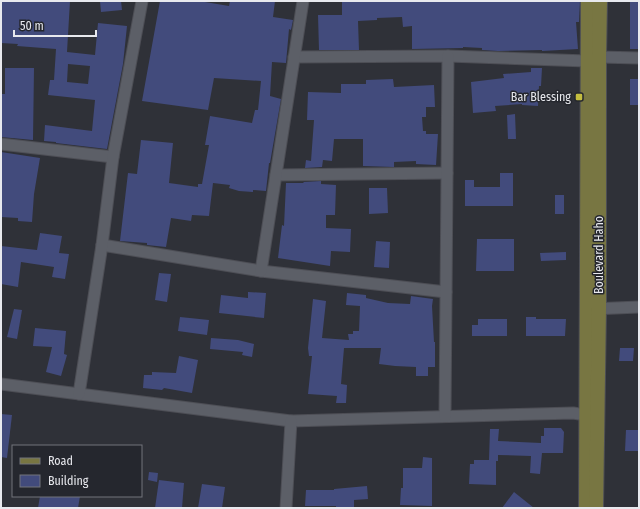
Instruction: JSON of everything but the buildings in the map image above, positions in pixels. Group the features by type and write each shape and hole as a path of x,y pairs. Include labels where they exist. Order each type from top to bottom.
{"main road":[{"name":"Boulevard Haho","path":"588,1 593,59 593,308 596,508"},
{"name":"Boulevard Haho","path":"593,59 600,1"},
{"name":"Boulevard Haho","path":"586,508 586,415 593,308"}],"street":[{"path":"79,394 114,157 142,1"},
{"path":"261,271 303,1"},
{"path":"294,57 448,56 593,59 639,58"},
{"path":"445,416 448,56"},
{"path":"1,144 114,157"},
{"path":"276,175 447,173"},
{"path":"102,245 261,271 446,292"},
{"path":"593,308 639,307"},
{"path":"1,384 291,421 573,413 586,415"},
{"path":"286,508 291,421"}],"place":[{"name":"Bar Blessing","path":"579,97"}]}
